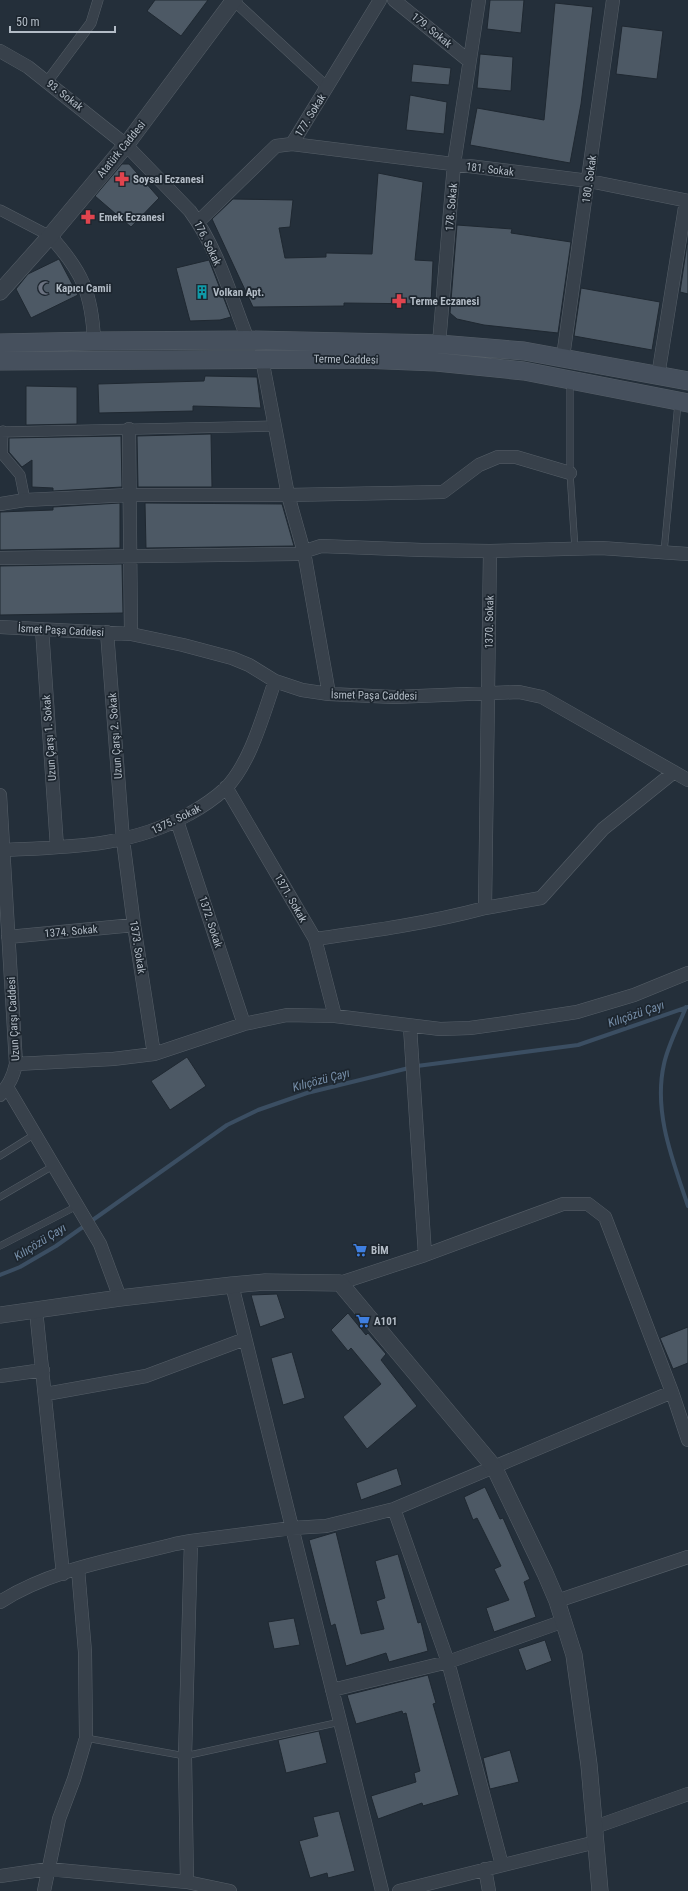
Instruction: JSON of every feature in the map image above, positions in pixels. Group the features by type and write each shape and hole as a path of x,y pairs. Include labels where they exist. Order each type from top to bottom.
{"main road":[{"name":"Terme Caddesi","path":"0,343 248,340 439,344 502,349 563,357 688,381"},
{"name":"Terme Caddesi","path":"0,361 361,359 436,362 496,367 683,402"}],"street":[{"path":"47,82 91,23 98,0"},
{"path":"234,0 327,87"},
{"name":"Atatürk Caddesi","path":"0,292 50,236 126,145 234,0"},
{"name":"177. Sokak","path":"198,222 276,146 292,144 380,0"},
{"name":"179. Sokak","path":"394,0 469,61"},
{"name":"178. Sokak","path":"439,344 454,164 478,0"},
{"name":"180. Sokak","path":"563,357 589,181 613,0"},
{"name":"93. Sokak","path":"0,51 28,67 126,145"},
{"name":"181. Sokak","path":"292,144 589,181 687,201"},
{"name":"176. Sokak","path":"126,145 190,211 198,222 212,248 248,340"},
{"path":"658,376 687,201"},
{"path":"0,210 50,236 73,264 90,299 94,341"},
{"path":"262,359 288,495 304,552 329,694"},
{"path":"25,500 20,475 2,454 1,431 274,426"},
{"path":"130,429 131,634"},
{"path":"0,504 25,500 130,495 288,495 443,492 479,465 498,457 516,458 570,473"},
{"path":"0,558 296,554 321,546 490,551 601,548 688,554"},
{"name":"1370. Sokak","path":"485,908 490,551"},
{"name":"İsmet Paşa Caddesi","path":"0,627 131,634 183,645 232,658 249,665 275,681 302,690 329,694 394,697 519,692 542,697 688,780"},
{"name":"Uzun Çarşı 1. Sokak","path":"42,629 57,847"},
{"name":"Uzun Çarşı 2. Sokak","path":"107,632 123,840"},
{"name":"1375. Sokak","path":"3,850 57,847 123,840 150,832 177,820 204,805 226,787 239,770 252,745 275,681"},
{"path":"315,939 371,932 541,898 603,829 674,772"},
{"name":"1371. Sokak","path":"226,787 315,939 335,1016"},
{"name":"Uzun Çarşı Caddesi","path":"0,795 16,1064 14,1075 4,1091"},
{"name":"1372. Sokak","path":"177,820 244,1024"},
{"name":"1373. Sokak","path":"123,840 134,926 154,1054"},
{"name":"1374. Sokak","path":"8,938 134,926"},
{"path":"16,1064 113,1059 154,1054 244,1024 287,1015 335,1016 410,1027 440,1029 470,1028 577,1012 634,995 688,973"},
{"path":"410,1027 425,1255"},
{"path":"4,1091 35,1134 100,1244 120,1298"},
{"path":"0,1315 120,1298 232,1285 265,1282 340,1283 425,1255 563,1204 588,1204 605,1217 672,1392 688,1440"},
{"path":"340,1283 494,1467 522,1522 557,1601 574,1655 580,1690 596,1834 600,1891"},
{"path":"232,1285 382,1891"},
{"path":"36,1310 46,1394 63,1574"},
{"path":"46,1394 146,1376 245,1339"},
{"path":"0,1376 43,1370"},
{"path":"0,1602 9,1596 78,1569 191,1540 292,1528 326,1526 394,1509 672,1392"},
{"path":"394,1509 448,1662 502,1865"},
{"path":"187,1882 185,1756 191,1540"},
{"path":"557,1601 688,1557"},
{"path":"44,1891 59,1819 74,1779 86,1738 85,1652 78,1569"},
{"path":"332,1690 448,1662 564,1621"},
{"path":"399,1891 502,1865 596,1834 688,1794"},
{"path":"0,1876 48,1869 187,1882 211,1889 230,1891"},
{"path":"485,1869 489,1891"}],"lane":[{"path":"570,380 570,473 575,549"},
{"path":"664,552 683,402"},
{"path":"0,1156 35,1134"},
{"path":"0,1197 54,1166"},
{"path":"0,1246 77,1206"},
{"path":"86,1738 185,1756 340,1722"}],"building":[{"path":"155,0 208,0 181,36 147,11"},
{"path":"490,0 524,0 521,33 487,29"},
{"path":"555,3 593,7 581,104 570,163 470,145 477,108 544,120"},
{"path":"622,26 663,31 657,79 616,74"},
{"path":"480,54 513,57 511,91 477,88"},
{"path":"413,64 451,68 449,85 411,82"},
{"path":"410,95 447,102 444,134 406,130"},
{"path":"122,164 129,164 159,198 131,227 95,196"},
{"path":"378,173 423,182 415,260 433,261 431,304 344,303 344,306 253,307 212,219 233,199 293,200 290,227 279,228 285,258 326,257 326,253 372,254"},
{"path":"457,225 512,229 511,233 571,242 558,333 484,325 457,319 450,313"},
{"path":"688,244 688,294 680,292"},
{"name":"Kapıcı Camii","path":"59,259 78,295 31,318 16,289 28,274"},
{"name":"Volkan Apt.","path":"209,260 231,317 220,320 190,321 176,268"},
{"path":"581,288 660,302 652,350 574,336"},
{"path":"205,376 257,377 261,408 193,406 193,411 99,413 98,384 204,381"},
{"path":"26,386 77,387 77,424 26,425"},
{"path":"211,434 212,487 138,487 137,436"},
{"path":"121,436 122,487 53,491 53,488 32,487 32,460 22,467 9,452 9,438"},
{"path":"120,503 120,548 0,550 0,512 53,510 53,507"},
{"path":"145,503 282,504 294,546 146,548"},
{"path":"122,564 123,613 0,615 0,566"},
{"path":"187,1057 206,1086 170,1110 151,1081"},
{"path":"277,1294 285,1318 260,1327 251,1295"},
{"path":"348,1313 366,1335 368,1333 386,1354 381,1360 417,1406 367,1449 343,1417 381,1384 351,1348 348,1351 331,1330"},
{"path":"688,1327 688,1363 673,1369 660,1338"},
{"path":"292,1352 305,1398 283,1405 271,1358"},
{"path":"397,1468 402,1485 361,1500 356,1483"},
{"path":"485,1487 500,1519 503,1518 530,1579 524,1582 536,1617 494,1632 486,1608 509,1600 494,1569 501,1566 477,1518 473,1520 464,1497"},
{"path":"336,1532 361,1634 384,1629 376,1601 385,1598 375,1561 398,1554 418,1623 421,1622 428,1651 389,1662 386,1653 346,1666 335,1624 331,1626 309,1540"},
{"path":"294,1618 300,1645 274,1649 268,1622"},
{"path":"545,1640 552,1661 526,1671 518,1649"},
{"path":"428,1675 436,1703 433,1704 459,1795 423,1806 422,1803 378,1819 371,1796 416,1782 414,1773 420,1771 406,1713 403,1714 402,1711 356,1724 347,1695"},
{"path":"319,1731 327,1763 286,1773 278,1740"},
{"path":"510,1750 519,1782 490,1789 483,1758"},
{"path":"339,1811 355,1871 328,1878 327,1873 310,1878 299,1841 318,1836 313,1817"}],"waterway":[{"path":"686,1007 671,1042 664,1064 661,1082 661,1100 666,1136 676,1172 688,1206"},
{"name":"Kılıçözü Çayı","path":"0,1275 20,1267 56,1246 227,1125 258,1110 307,1093 417,1066 578,1045 688,1007"}],"place":[{"name":"Soysal Eczanesi","path":"122,179"},
{"name":"Emek Eczanesi","path":"88,217"},
{"name":"Kapıcı Camii","path":"45,288"},
{"name":"Volkan Apt.","path":"202,292"},
{"name":"Terme Eczanesi","path":"399,301"},
{"name":"BİM","path":"360,1250"},
{"name":"A101","path":"363,1321"}]}
